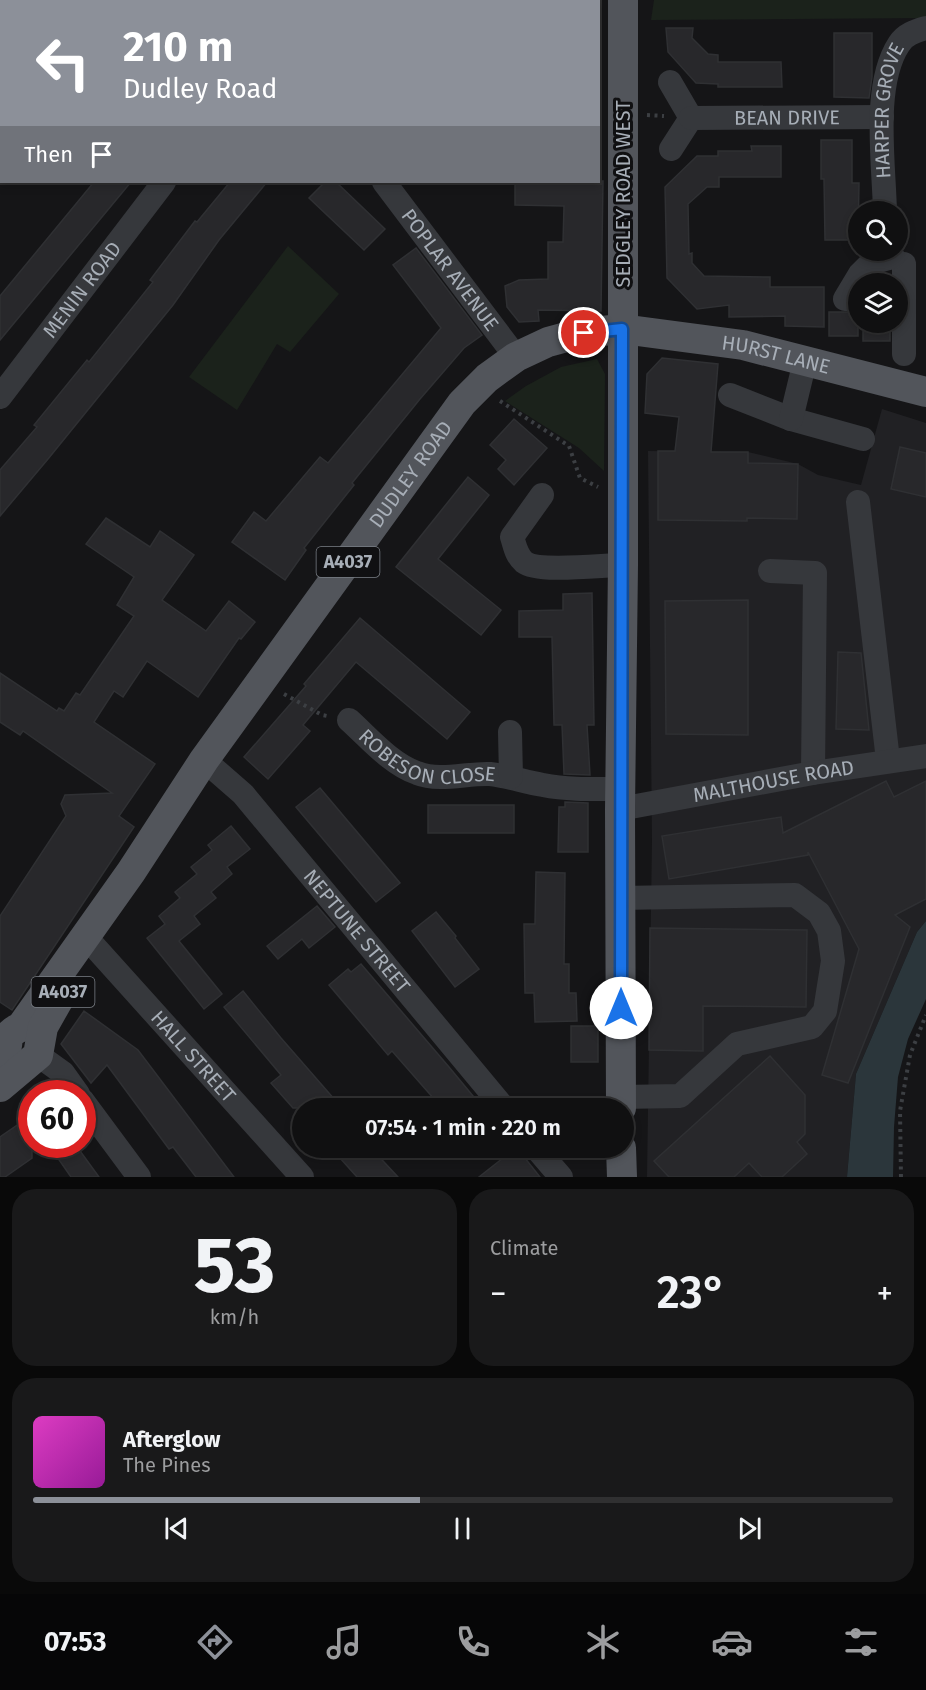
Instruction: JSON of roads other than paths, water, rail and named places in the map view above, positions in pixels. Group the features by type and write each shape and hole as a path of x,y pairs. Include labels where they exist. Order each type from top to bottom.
{"main road":[{"name":"SEDGLEY ROAD WEST","path":"621,1098 623,0"},
{"name":"DUDLEY ROAD","path":"0,1087 18,1046 43,1027 88,940 204,760 462,403 487,378 516,357 548,342 581,333 622,329"},
{"name":"HURST LANE","path":"622,329 743,345 926,392"},
{"path":"621,1158 622,1177"}],"street":[{"name":"HARPER GROVE","path":"885,201 882,117 888,67 900,42 914,31 926,28"},
{"path":"670,82 691,118 671,149"},
{"name":"BEAN DRIVE","path":"691,118 882,117"},
{"name":"MENIN ROAD","path":"0,397 164,183"},
{"name":"POPLAR AVENUE","path":"385,183 516,357"},
{"path":"845,299 860,274 871,263 886,261"},
{"path":"902,261 904,354"},
{"path":"790,418 805,361"},
{"path":"730,395 790,418 863,439"},
{"path":"542,495 512,537 516,551 526,563 542,568 623,565"},
{"path":"858,502 888,760"},
{"path":"770,571 815,573 813,773"},
{"name":"ROBESON CLOSE","path":"349,720 398,762 415,773 431,777 487,774 511,777 620,799"},
{"name":"ROBESON CLOSE","path":"510,732 511,777"},
{"name":"MALTHOUSE ROAD","path":"620,799 926,756"},
{"name":"NEPTUNE STREET","path":"204,760 243,794 496,1098"},
{"path":"620,898 795,896 819,913 829,931 833,960 825,1011 813,1027 737,1044 680,1096 634,1101"},
{"name":"HALL STREET","path":"88,940 302,1177"},
{"path":"18,1046 63,1073 68,1080"},
{"path":"96,1119 139,1177"},
{"path":"545,1158 561,1177"}]}
